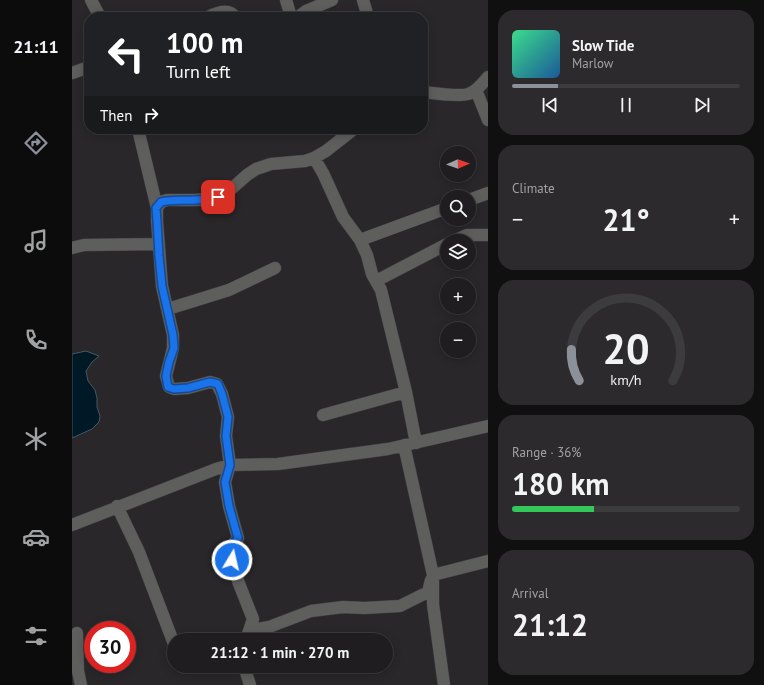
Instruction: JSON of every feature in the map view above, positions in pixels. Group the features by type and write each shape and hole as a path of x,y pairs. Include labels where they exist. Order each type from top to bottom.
{"street":[{"path":"91,0 97,12"},
{"path":"286,0 290,12"},
{"path":"305,12 332,0"},
{"path":"363,0 367,12"},
{"path":"72,73 84,69"},
{"path":"428,92 462,95 469,94 476,90 488,77"},
{"path":"476,90 488,120"},
{"path":"139,134 156,208 162,286 173,335 174,348 166,376 168,387 174,389 188,388 210,382 218,384 228,417 226,436 230,465 225,482 229,506 238,538 228,549 238,581 253,619 248,633"},
{"path":"156,208 161,202 167,200 195,200 218,197 229,191 256,169 272,164 305,161 314,158 326,151 347,134"},
{"path":"314,158 323,173 343,218 360,240 367,255 372,274 381,290 406,392 410,444 433,575 433,604 444,685"},
{"path":"476,197 488,193"},
{"path":"360,240 440,211"},
{"path":"476,235 488,235"},
{"path":"72,248 84,245 159,244"},
{"path":"376,281 440,248"},
{"path":"168,309 229,290 275,268"},
{"path":"323,416 406,392"},
{"path":"72,524 230,465 278,464 388,449 488,426"},
{"path":"117,506 139,552 170,633"},
{"path":"433,575 488,561"},
{"path":"252,633 258,629 269,627 311,611 343,607 364,608 400,606 428,592 433,575"},
{"path":"77,633 78,671 81,685"},
{"path":"246,673 250,685"}],"water":[{"path":"86,351 99,356 92,362 86,371 88,381 95,390 97,407 100,416 99,422 92,429 72,438 72,354"}],"route":[{"path":"218,197 195,200 167,200 161,202 156,208 162,286 173,335 174,348 166,376 168,387 174,389 188,388 210,382 218,384 228,417 226,436 230,465 225,482 229,506 238,538 228,549 232,560"}]}
